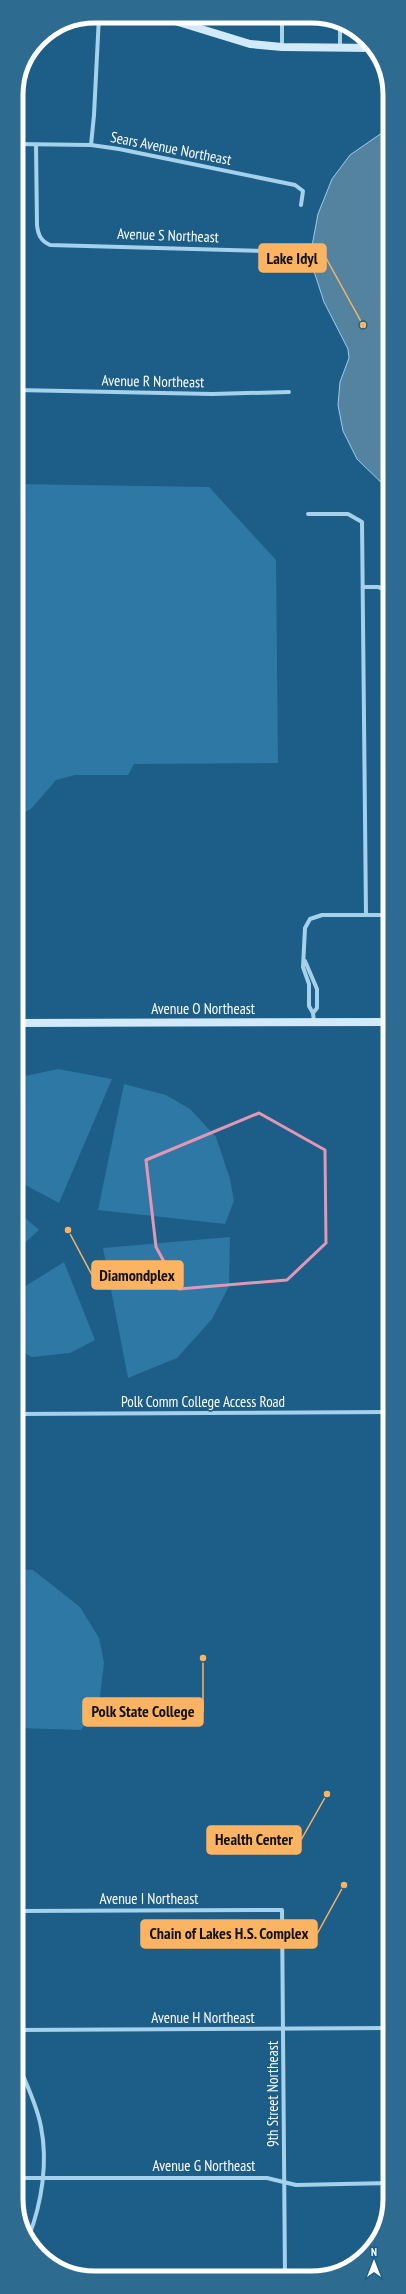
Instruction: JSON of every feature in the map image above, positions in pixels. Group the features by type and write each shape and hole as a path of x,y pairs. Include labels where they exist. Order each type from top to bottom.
{"street":[{"path":"91,145 99,23"},
{"path":"181,23 230,39 282,47 365,48"},
{"path":"282,23 282,47"},
{"path":"340,29 340,48"},
{"name":"Sears Avenue Northeast","path":"23,144 91,145 157,156 295,185 303,191 301,205"},
{"name":"Avenue S Northeast","path":"36,145 38,232 43,242 50,245 264,250"},
{"name":"Avenue R Northeast","path":"23,390 212,394 289,392"},
{"path":"308,514 348,514 362,522 364,587 366,915"},
{"path":"364,587 378,587 383,589"},
{"path":"314,1022 314,1013 317,1008 317,989 305,961 304,937 305,928 310,919 322,915 383,915"},
{"path":"305,961 303,967 309,984 309,1006 314,1013"},
{"name":"Avenue O Northeast","path":"23,1023 383,1022"},
{"name":"Polk Comm College Access Road","path":"23,1414 383,1412"},
{"name":"Avenue I Northeast","path":"23,1911 282,1910"},
{"name":"9th Street Northeast","path":"282,1910 285,2271"},
{"name":"Avenue H Northeast","path":"23,2030 383,2028"},
{"path":"23,2076 41,2126 44,2149 43,2177 39,2201 30,2231"},
{"name":"Avenue G Northeast","path":"23,2178 267,2178 284,2180 296,2184 383,2183"}],"highlighted area":[{"path":"259,1113 325,1150 326,1243 287,1280 179,1289 156,1247 146,1160"}],"shaded area":[{"path":"383,132 383,484 357,459 343,431 338,405 340,382 349,358 348,349 324,302 312,265 312,246 318,214 332,179 350,155"},
{"path":"23,484 209,487 276,560 278,763 134,764 128,775 75,775 56,780 32,808 23,814"},
{"path":"58,1069 112,1079 59,1203 23,1184 23,1076"},
{"path":"124,1084 166,1095 190,1109 216,1137 230,1179 234,1201 225,1224 98,1210"},
{"path":"23,1216 39,1230 23,1245"},
{"path":"230,1237 229,1286 212,1319 177,1358 128,1378 103,1248"},
{"path":"64,1262 95,1340 70,1353 32,1357 23,1352 23,1288"},
{"path":"23,1569 33,1570 80,1607 99,1638 104,1663 99,1705 81,1730 23,1728"}],"place":[{"name":"Lake Idyl","path":"363,325"},
{"name":"Diamondplex","path":"68,1230"},
{"name":"Polk State College","path":"203,1658"},
{"name":"Health Center","path":"327,1794"},
{"name":"Chain of Lakes H.S. Complex","path":"344,1885"}]}
